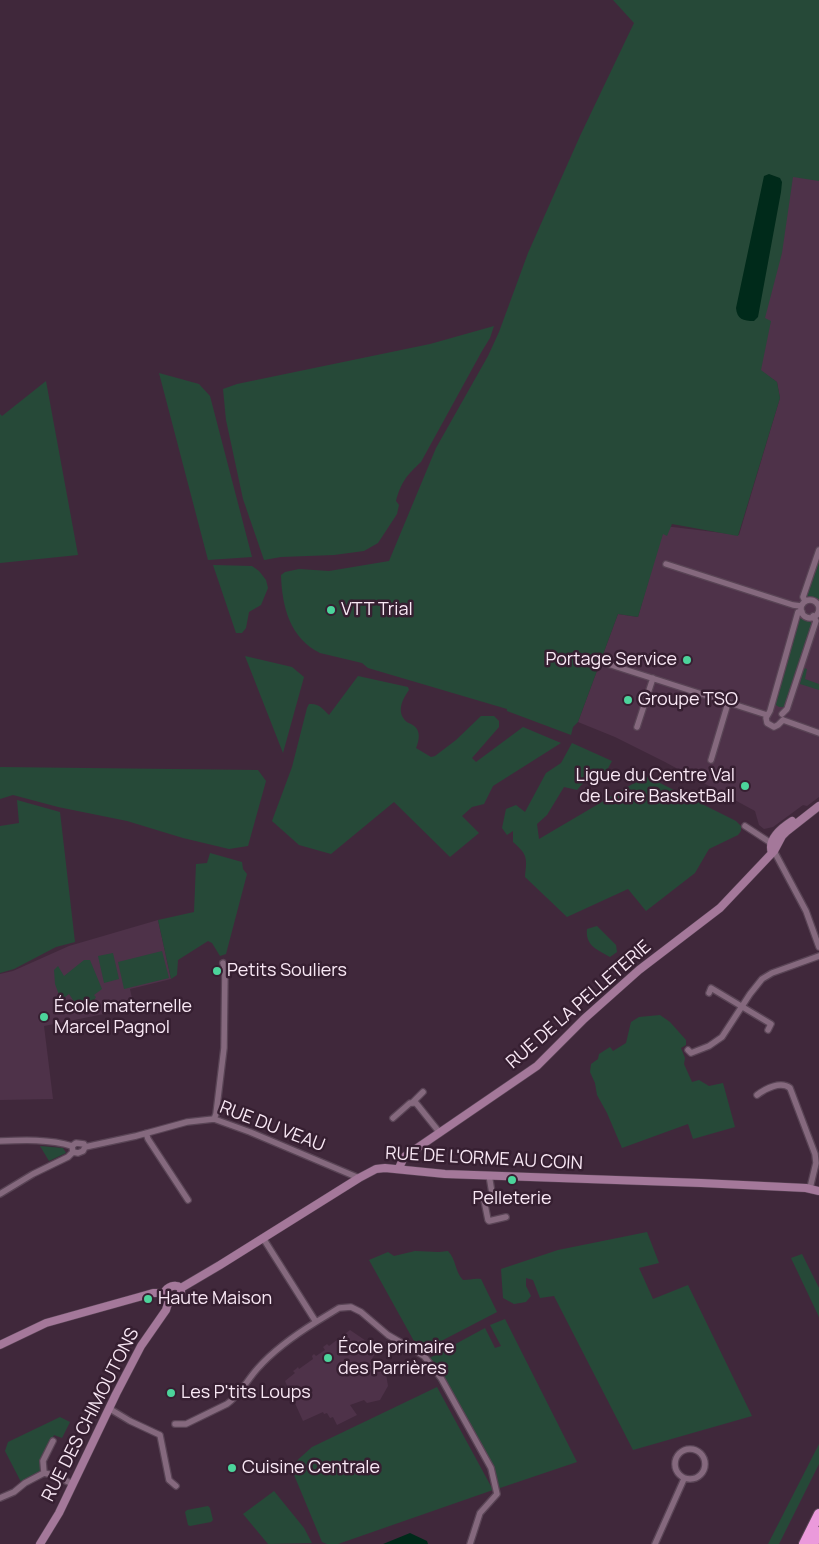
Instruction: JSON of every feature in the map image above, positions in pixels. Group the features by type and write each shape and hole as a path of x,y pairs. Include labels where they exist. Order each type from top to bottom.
{"highway":[{"path":"807,1543 819,1514"},
{"path":"807,1543 819,1532"}],"main road":[{"name":"RUE DE LA PELLETERIE","path":"399,1168 404,1157 536,1066 584,1019 639,970 720,908 772,849 780,829 794,820 818,810"},
{"name":"RUE DE L'ORME AU COIN","path":"181,1288 359,1178 380,1168 399,1168 445,1174 701,1182 810,1188 819,1191"},
{"path":"176,1285 181,1288 179,1297 169,1300 164,1293 166,1289 176,1285"},
{"path":"0,1345 46,1323 153,1293 164,1293"},
{"name":"RUE DES CHIMOUTONS","path":"40,1544 59,1514 72,1484 142,1346 166,1310 169,1300"}],"street":[{"path":"813,616 816,621 787,709 776,726 772,726 767,723 768,713 798,612 803,606 811,600 818,606 818,612 813,616 807,617 803,606 803,598 819,550"},
{"path":"666,564 793,605 803,606"},
{"path":"608,664 728,703 768,713 777,710 782,717 819,732"},
{"path":"637,727 653,678"},
{"path":"711,760 728,703"},
{"path":"745,826 772,849 816,930 819,947"},
{"path":"688,1050 691,1054 716,1043 722,1037 757,983 767,975 819,956"},
{"path":"214,1119 224,1048 225,968 223,963"},
{"path":"709,993 711,988 771,1024 768,1030"},
{"path":"757,1095 762,1091 779,1085 787,1085 790,1088 815,1154 816,1163 810,1188"},
{"path":"393,1118 423,1092"},
{"path":"412,1102 418,1104 440,1133"},
{"name":"RUE DU VEAU","path":"0,1141 62,1143 73,1149 76,1143 84,1144 85,1147 112,1142 187,1122 214,1119 250,1132 359,1178"},
{"path":"146,1133 188,1200"},
{"path":"0,1194 33,1174 68,1157 73,1149"},
{"path":"489,1175 492,1193 488,1198 484,1199 488,1220 506,1217"},
{"path":"264,1238 316,1322"},
{"path":"175,1424 186,1424 228,1404 266,1360 316,1322 339,1308 351,1307 362,1312 388,1335 424,1356 442,1378 491,1468 496,1494 480,1513 471,1543"},
{"path":"110,1409 160,1435 168,1480 176,1486"},
{"path":"44,1473 43,1460 54,1441"},
{"path":"690,1449 699,1453 704,1462 703,1472 695,1479 684,1478 676,1472 675,1462 680,1453 690,1449"},
{"path":"0,1498 14,1492 25,1483 44,1473 72,1484"},
{"path":"654,1544 684,1478"}],"shaded area":[{"path":"613,0 819,0 819,181 793,177 782,253 765,318 771,321 761,370 777,382 780,398 738,536 672,524 667,536 663,534 638,617 618,614 578,722 573,727 571,735 507,711 507,709 368,668 362,663 320,653 301,639 290,620 283,599 281,575 285,572 299,569 329,571 389,561 436,448 488,356 499,332 528,253 580,136 634,23"},
{"path":"760,153 819,178 819,797 807,806 803,805 773,827 764,829 759,825 755,811 665,762 615,737 578,722 618,614 638,617 664,526 739,535 780,398 777,382 743,358"},
{"path":"769,174 780,178 782,182 781,192 758,317 754,321 747,321 739,317 736,308 764,176"},
{"path":"494,326 490,338 421,462 402,484 396,501 399,505 397,514 378,543 364,551 264,560 243,499 226,420 223,389 237,384 430,344"},
{"path":"159,373 199,384 210,396 252,557 208,560"},
{"path":"46,381 78,555 0,563 0,414 2,416"},
{"path":"819,557 819,602 815,598 805,598"},
{"path":"213,565 252,566 266,580 268,588 261,605 249,612 246,628 242,633 236,633"},
{"path":"801,618 809,619 812,625 786,707 779,707 773,703 798,622"},
{"path":"245,656 292,667 304,677 283,753"},
{"path":"804,668 807,669 805,679 819,684 819,690 800,684"},
{"path":"358,676 408,687 409,690 402,704 401,712 405,720 418,731 419,739 416,748 431,757 456,740 481,716 494,716 499,721 499,727 472,758 476,762 523,727 561,743 493,786 484,804 472,807 462,816 479,833 450,857 394,802 331,854 299,845 272,821 292,767 307,708 309,704 316,704 329,715"},
{"path":"572,743 612,761 606,772 596,769 577,790 564,787 547,815 537,824 539,839 646,776 736,821 741,826 741,831 738,835 709,849 695,873 646,911 628,889 567,917 525,877 526,861 524,854 513,842 513,831 507,835 502,828 506,809 516,805 525,812 546,773 561,763"},
{"path":"0,767 258,770 266,781 248,846 229,849 183,838 127,821 58,807 13,795 0,799"},
{"path":"17,800 60,812 75,942 56,947 14,969 0,973 0,826 19,823"},
{"path":"210,853 242,862 243,869 247,874 226,954 220,956 212,943 208,941 178,960 177,975 171,979 158,920 194,912 196,864 207,863"},
{"name":"École maternelle Marcel Pagnol","path":"158,920 171,979 130,989 134,1008 44,1026 53,1099 0,1100 0,974 13,971 69,946"},
{"path":"597,926 616,945 617,952 610,957 593,947 588,940 587,929"},
{"path":"162,951 169,978 124,989 118,962"},
{"path":"113,953 119,979 104,983 98,956"},
{"path":"84,960 90,960 102,989 94,995 96,997 93,1002 75,1003 69,994 61,1000 55,984 54,970 58,966 64,976"},
{"path":"660,1015 670,1022 686,1040 686,1045 681,1048 685,1058 684,1064 692,1082 699,1080 709,1086 723,1083 735,1127 693,1139 688,1124 622,1148 597,1095 595,1083 590,1072 591,1064 598,1059 599,1054 610,1047 613,1051 626,1043 631,1022 639,1017"},
{"path":"40,1146 63,1148 66,1153 49,1161"},
{"path":"647,1232 659,1263 639,1268 653,1299 688,1285 752,1416 633,1450 554,1296 540,1298 533,1280 526,1278 526,1286 531,1296 526,1302 514,1304 503,1298 501,1269 558,1250"},
{"path":"415,1251 448,1251 463,1280 481,1279 497,1312 420,1352 369,1260 388,1252 394,1256"},
{"path":"802,1254 819,1288 819,1317 791,1258"},
{"path":"505,1319 577,1462 500,1488 426,1360 485,1328 495,1348 501,1346 490,1325"},
{"path":"350,1330 378,1349 370,1362 386,1374 388,1386 380,1400 367,1403 364,1400 350,1405 357,1415 337,1425 333,1417 330,1418 327,1413 324,1414 323,1412 303,1421 285,1381 295,1373 293,1371 298,1367 299,1369 313,1359 312,1356 314,1354 316,1356 325,1350 323,1347 327,1344 329,1346"},
{"path":"437,1387 493,1490 338,1544 322,1542 292,1470 292,1465 312,1447"},
{"path":"60,1417 70,1422 62,1438 54,1435 42,1461 41,1471 21,1482 5,1451 8,1442"},
{"path":"819,1444 819,1464 779,1544 768,1544"},
{"path":"274,1491 304,1528 312,1543 268,1544 243,1514"},
{"path":"208,1506 213,1520 211,1522 188,1525 185,1512 187,1510"},
{"path":"410,1533 427,1541 428,1544 383,1544"}],"place":[{"name":"VTT Trial","path":"331,610"},
{"name":"Portage Service","path":"687,660"},
{"name":"Groupe TSO","path":"628,700"},
{"name":"Ligue du Centre Val de Loire BasketBall","path":"745,786"},
{"name":"Petits Souliers","path":"217,971"},
{"name":"École maternelle Marcel Pagnol","path":"44,1017"},
{"name":"Pelleterie","path":"512,1180"},
{"name":"Haute Maison","path":"148,1299"},
{"name":"École primaire des Parrières","path":"328,1358"},
{"name":"Les P'tits Loups","path":"171,1393"},
{"name":"Cuisine Centrale","path":"232,1468"}]}
